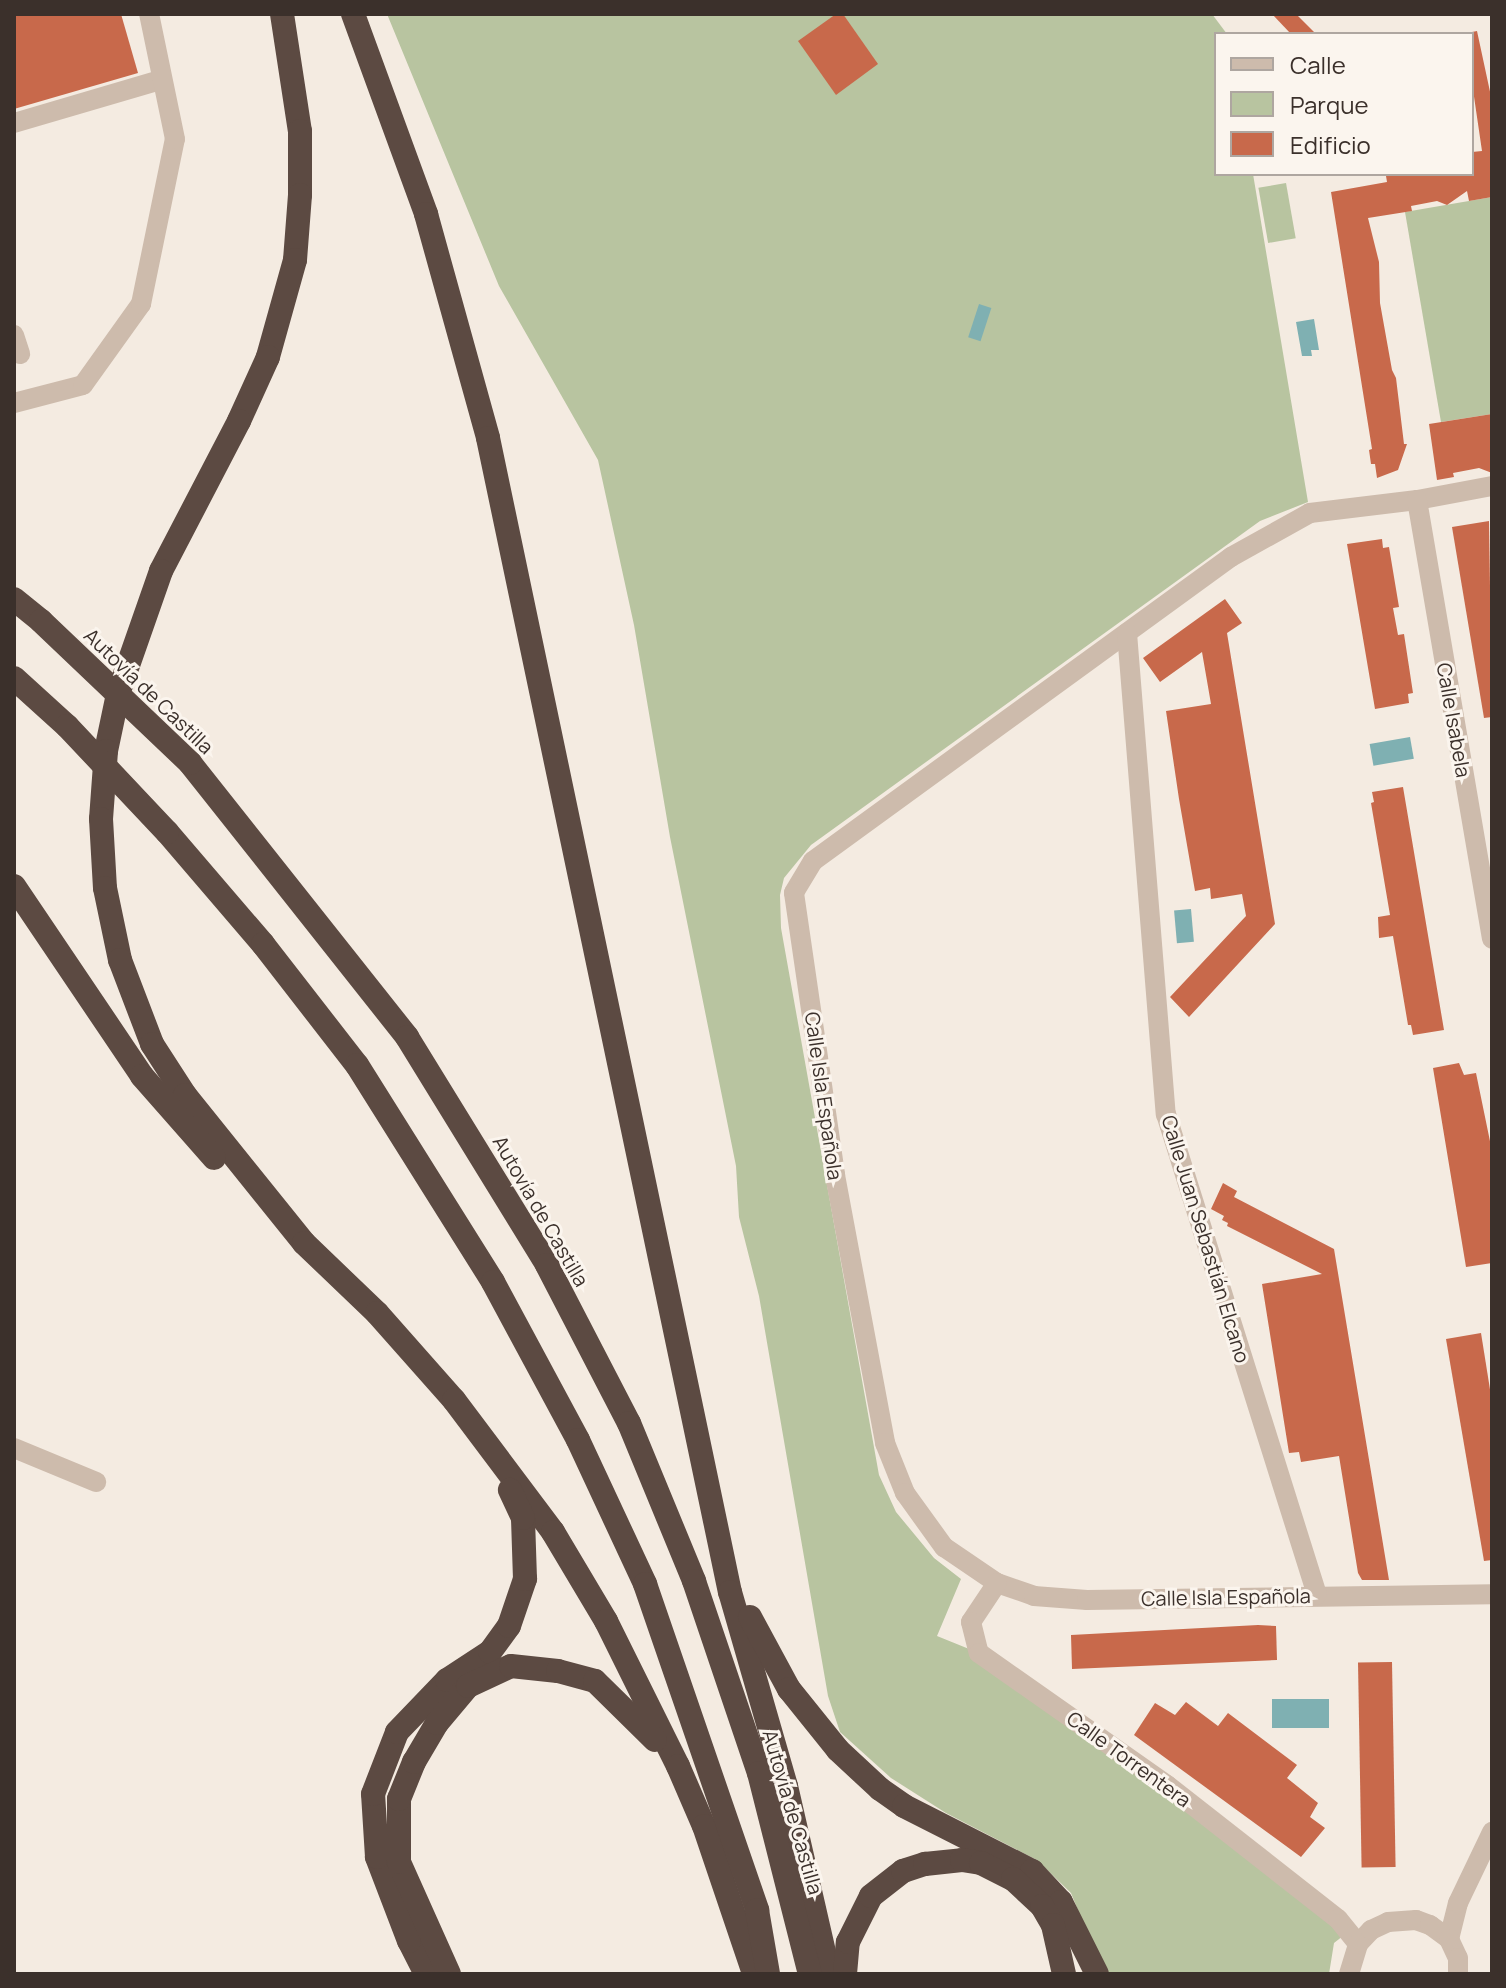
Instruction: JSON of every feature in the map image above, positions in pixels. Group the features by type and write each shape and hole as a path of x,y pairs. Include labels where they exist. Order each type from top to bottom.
{"highway":[{"path":"282,14 297,102 301,162 298,227 289,288 268,357 239,421 161,571 136,638 111,722 102,785 101,819 105,888 117,948 129,991 152,1044 200,1115 304,1243"},
{"path":"353,14 426,214 488,438 730,1592 796,1825 829,1974"},
{"name":"Autovía de Castilla","path":"14,599 190,763 407,1037 547,1265 608,1384 694,1581 759,1773 810,1974"},
{"path":"14,678 67,726 167,832 263,944 357,1065 493,1282 578,1440 645,1584 757,1910 768,1974"},
{"path":"14,886 142,1076 239,1185 377,1313 485,1437 553,1532 606,1621 678,1766 704,1826 754,1974"},
{"path":"426,1974 409,1941 377,1857 373,1794 397,1732 447,1680 490,1652 509,1626 525,1579 523,1518 485,1437"},
{"path":"709,1492 761,1642 821,1731 870,1780 904,1806 1032,1871 1061,1902 1097,1974"},
{"path":"449,1974 399,1862 399,1799 414,1762 437,1723 468,1686 511,1666 558,1671 595,1681 633,1715 678,1766"},
{"path":"845,1974 844,1958 853,1925 871,1896 903,1871 925,1864 962,1860 981,1863 1013,1879 1042,1906 1053,1925 1064,1974"}],"street":[{"path":"14,403 83,385 141,304 175,139 160,80 149,14"},
{"path":"14,123 160,80"},
{"name":"Calle Isla Española","path":"1492,486 1417,500 1310,513 1231,557 813,861 794,893 835,1175 885,1443 905,1493 944,1547 997,1583 1034,1596 1087,1600 1492,1594"},
{"name":"Calle Isabela","path":"1417,500 1492,939"},
{"name":"Calle Juan Sebastián Elcano","path":"1127,633 1166,1114 1317,1595"},
{"path":"14,1448 96,1482"},
{"name":"Calle Torrentera","path":"997,1583 971,1622 979,1653 1167,1785 1364,1937"},
{"path":"1449,1939 1458,1903 1492,1832"},
{"path":"1430,1925 1458,1903"},
{"path":"1349,1974 1364,1937 1388,1922 1416,1920 1430,1925 1449,1939 1458,1958 1458,1974"}],"green space":[{"path":"387,14 1212,14 1226,32 1214,32 1214,176 1253,176 1308,502 1260,521 811,845 784,878 780,895 781,928 879,1475 896,1512 934,1558 961,1579 937,1636 979,1653 1348,1932 1334,1943 1329,1974 1099,1974 1089,1937 1071,1893 1037,1860 946,1813 891,1778 840,1732 828,1696 759,1296 739,1217 736,1166 670,837 634,625 598,460 499,286"},
{"path":"1286,183 1296,238 1268,243 1258,188"},
{"path":"1492,197 1492,414 1441,422 1405,212"}],"water":[{"path":"979,304 991,308 981,341 968,337"},
{"path":"1314,319 1319,350 1311,350 1312,356 1302,356 1296,322"},
{"path":"1410,737 1414,759 1373,766 1370,744"},
{"path":"1191,909 1194,942 1177,943 1174,910"},
{"path":"1272,1699 1329,1699 1329,1728 1272,1728"}],"building":[{"path":"14,14 121,14 138,73 14,109"},
{"path":"836,14 843,14 878,64 836,95 798,41"},
{"path":"1272,14 1296,14 1314,32 1289,32"},
{"path":"1477,31 1492,101 1492,197 1469,201 1467,191 1447,205 1437,201 1411,206 1412,211 1368,218 1379,262 1380,303 1396,378 1404,444 1407,444 1398,470 1377,478 1375,464 1371,464 1369,450 1372,449 1331,192 1387,182 1386,176 1474,176 1474,152 1482,151 1474,97 1472,32"},
{"path":"1492,414 1492,473 1479,468 1437,480 1429,424"},
{"path":"1489,521 1492,717 1484,718 1452,527"},
{"path":"1382,539 1383,548 1389,547 1399,607 1393,608 1398,635 1404,634 1413,693 1408,694 1409,703 1375,709 1347,544"},
{"path":"1225,599 1242,623 1227,633 1275,924 1189,1017 1170,997 1246,916 1242,894 1211,899 1210,888 1195,891 1179,799 1166,711 1211,704 1202,652 1160,682 1143,658"},
{"path":"1403,787 1444,1030 1413,1035 1411,1025 1408,1025 1393,936 1379,938 1378,917 1390,915 1371,803 1374,802 1372,792"},
{"path":"1459,1063 1464,1075 1476,1073 1492,1151 1492,1263 1466,1267 1433,1068"},
{"path":"1223,1183 1237,1191 1234,1197 1334,1249 1389,1580 1362,1580 1358,1573 1339,1456 1301,1462 1299,1452 1289,1453 1262,1284 1322,1274 1227,1226 1228,1223 1222,1220 1224,1216 1211,1209"},
{"path":"1481,1333 1492,1402 1492,1560 1484,1561 1446,1339"},
{"path":"1276,1626 1277,1660 1072,1669 1071,1635"},
{"path":"1392,1662 1396,1867 1362,1868 1358,1663"},
{"path":"1186,1702 1218,1726 1228,1713 1297,1765 1287,1778 1318,1803 1310,1817 1325,1828 1301,1857 1134,1735 1155,1703 1175,1715"}]}
